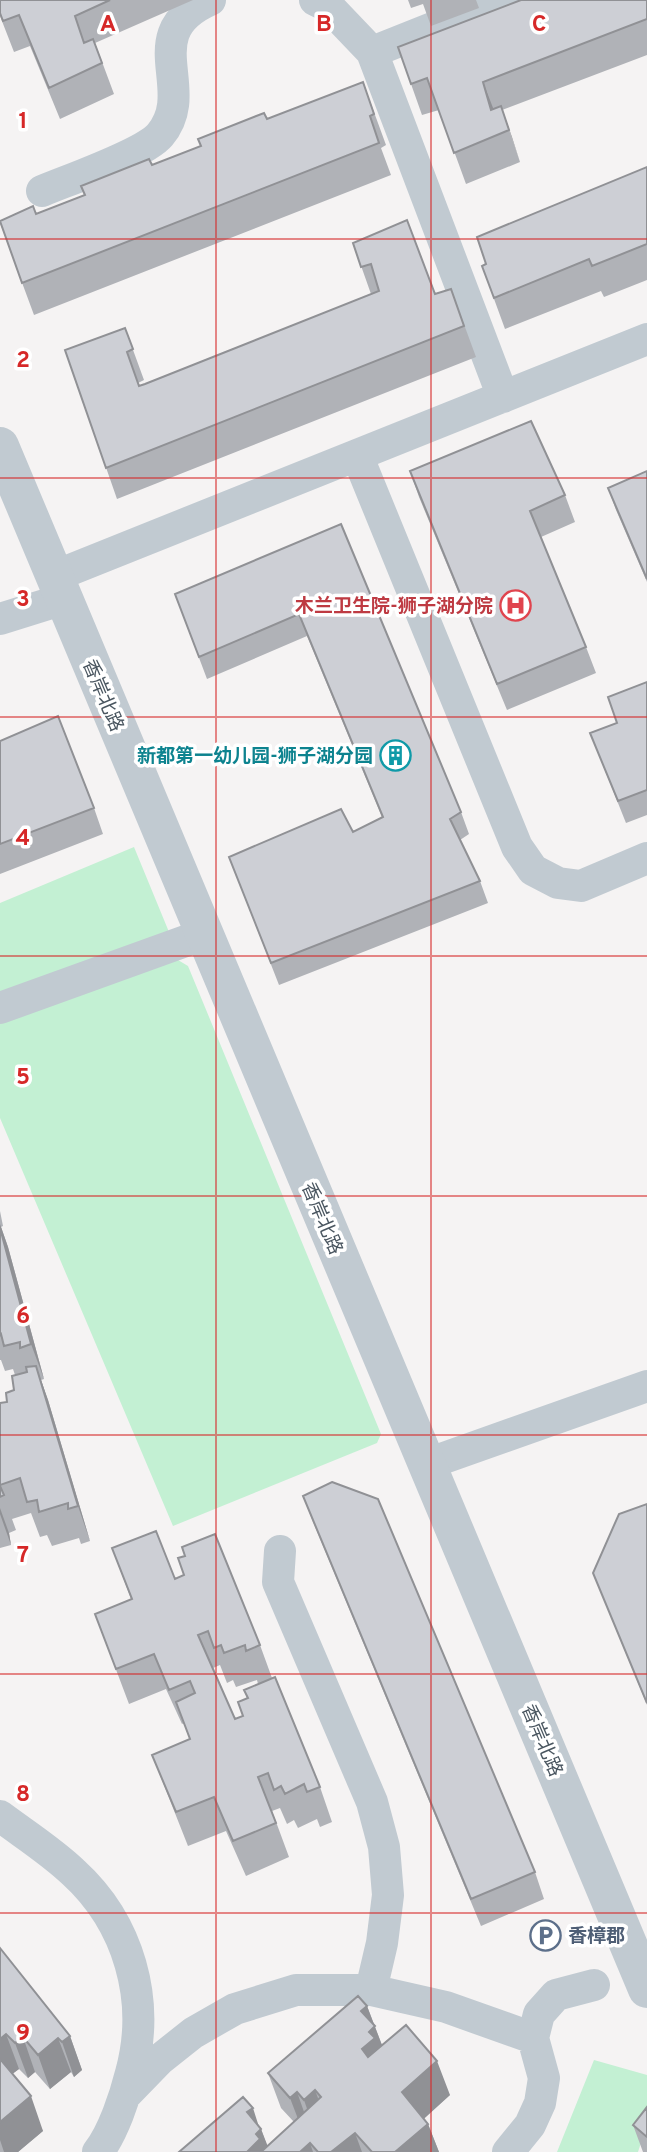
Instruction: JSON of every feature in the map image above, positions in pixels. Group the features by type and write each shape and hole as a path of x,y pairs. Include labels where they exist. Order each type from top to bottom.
{"street":[{"path":"43,191 136,151 159,135 174,108 170,59 172,32 192,8 210,0"},
{"path":"315,0 329,7 372,52 503,397"},
{"path":"372,52 503,0"},
{"path":"0,619 60,588 357,455 647,339"},
{"name":"香岸北路","path":"0,446 647,1989"},
{"path":"357,455 517,847 525,859 533,870 558,883 581,886 647,858"},
{"path":"0,1008 205,934"},
{"path":"427,1464 647,1386"},
{"path":"280,1551 278,1582 372,1802 384,1847 388,1895 382,1943 371,1990"},
{"path":"0,1816 74,1872 109,1915 132,1965 139,2011 137,2053 126,2094 97,2152"},
{"path":"508,2152 530,2125 540,2103 544,2078 533,2038 539,2014 556,1995 594,1985"},
{"path":"126,2094 159,2060 193,2032 235,2009 296,1990 371,1990 446,2007 533,2038"}],"green space":[{"path":"134,847 169,932 0,994 0,903"},
{"path":"178,960 188,966 381,1434 377,1443 173,1526 0,1118 0,1023"},
{"path":"594,2060 647,2075 647,2124 638,2152 557,2152"}],"building":[{"path":"0,0 110,0 75,16 84,43 93,39 102,63 49,88 19,15 3,21"},
{"path":"521,0 647,0 647,19 483,82 491,110 501,106 509,130 454,153 427,78 411,84 398,47"},
{"path":"363,82 374,114 370,116 379,143 22,283 0,221 33,206 36,214 85,195 81,186 149,159 152,165 201,146 198,139 264,113 267,119"},
{"path":"647,167 647,244 592,266 589,259 494,298 482,266 486,264 477,237"},
{"path":"407,220 435,294 451,289 464,326 106,468 65,350 125,328 133,349 127,352 139,386 145,384 379,291 371,264 361,267 353,243"},
{"name":"木兰卫生院-狮子湖分院","path":"531,421 565,495 530,511 586,647 497,684 410,471"},
{"path":"647,471 647,579 608,488"},
{"name":"新都第一幼儿园-狮子湖分园","path":"341,524 461,812 450,819 480,881 271,963 229,857 341,809 353,832 383,817 299,614 199,657 175,594"},
{"path":"647,682 647,790 618,801 590,733 617,723 608,697"},
{"path":"58,716 94,808 0,844 0,741"},
{"path":"0,1228 31,1344 20,1348 20,1342 4,1346 0,1335"},
{"path":"36,1366 78,1506 68,1509 68,1503 39,1512 37,1500 27,1502 20,1478 0,1485 0,1403 7,1402 6,1393 14,1390 12,1376 27,1372 26,1367"},
{"path":"332,1482 378,1499 535,1872 471,1899 303,1496"},
{"path":"647,1504 647,1703 593,1573 619,1514"},
{"path":"156,1531 175,1579 184,1575 178,1558 185,1556 182,1547 215,1534 260,1645 246,1651 245,1645 224,1653 221,1645 214,1648 208,1631 198,1635 235,1719 243,1716 238,1702 248,1698 244,1690 275,1677 320,1787 307,1792 304,1784 285,1794 281,1786 274,1790 268,1773 258,1777 276,1823 233,1841 214,1797 176,1812 152,1755 190,1739 176,1702 195,1693 190,1681 169,1690 154,1654 116,1669 95,1614 132,1599 112,1548"},
{"path":"0,1948 70,2036 62,2042 58,2038 38,2055 23,2037 15,2043 6,2034 0,2039"},
{"path":"358,1996 367,2006 361,2011 375,2026 369,2032 375,2038 362,2049 368,2057 406,2025 437,2061 402,2092 428,2124 395,2152 372,2152 355,2133 331,2152 318,2152 310,2143 300,2152 261,2152 321,2097 315,2090 304,2100 297,2092 290,2098 268,2073"},
{"path":"0,2059 31,2096 0,2122"},
{"path":"243,2097 253,2108 247,2112 261,2129 256,2134 260,2139 247,2152 179,2152"},
{"path":"647,2107 647,2137 633,2125"}],"place":[{"name":"木兰卫生院-狮子湖分院","path":"516,605"},
{"name":"新都第一幼儿园-狮子湖分园","path":"396,755"},
{"name":"香樟郡","path":"545,1935"}]}
